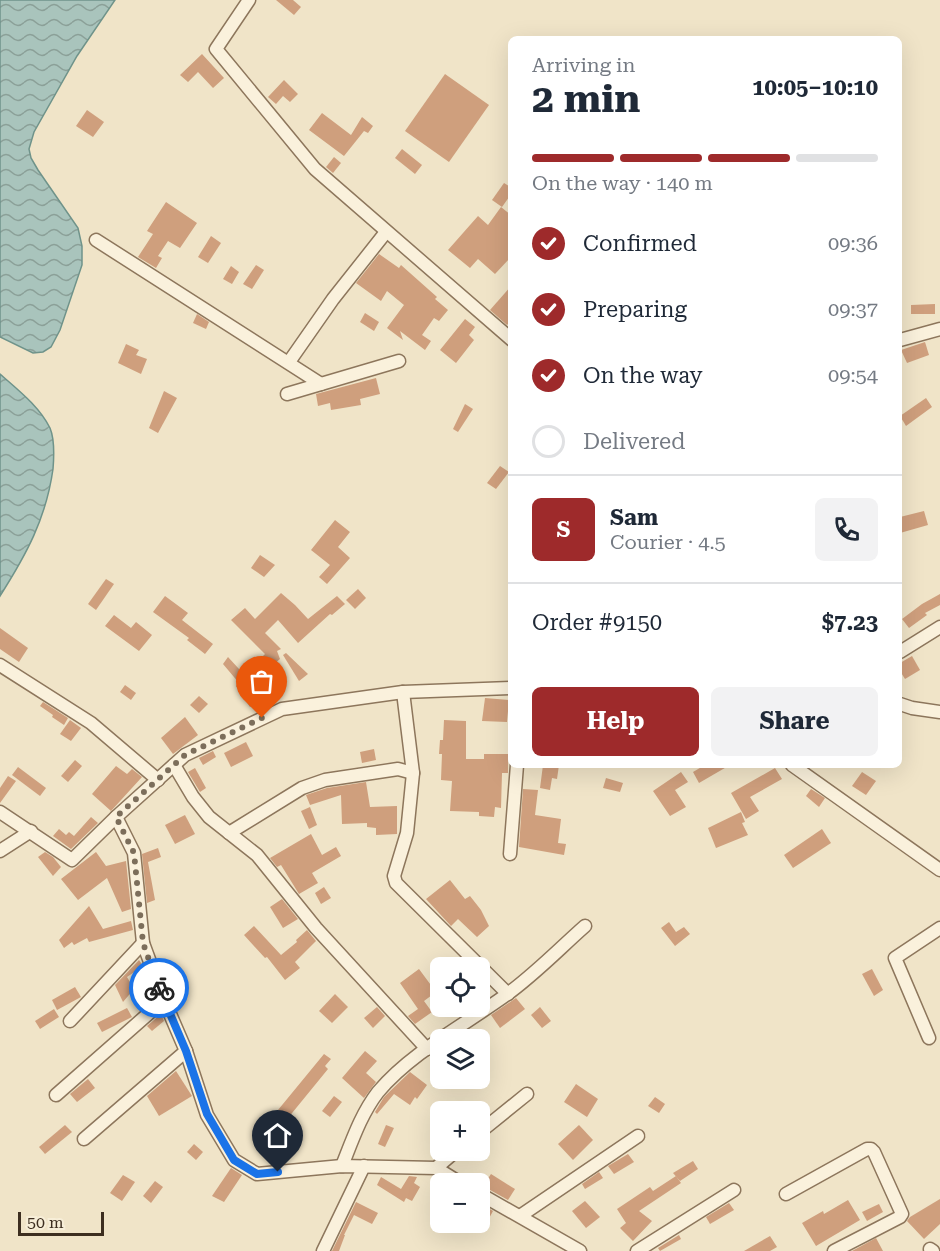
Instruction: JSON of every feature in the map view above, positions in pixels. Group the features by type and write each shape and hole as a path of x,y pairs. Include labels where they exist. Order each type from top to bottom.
{"street":[{"path":"249,0 216,49 315,169 508,337"},
{"path":"289,362 333,299 386,232"},
{"path":"96,240 321,384"},
{"path":"902,339 940,329"},
{"path":"287,394 399,361"},
{"path":"902,651 940,627"},
{"path":"0,664 91,723 158,780"},
{"path":"0,812 72,860 185,755 282,709 403,692 508,688"},
{"path":"403,692 413,773 407,833 394,876 396,883 508,994"},
{"path":"902,705 940,712"},
{"path":"174,765 193,797 209,817 257,855 316,928 427,1049"},
{"path":"510,854 517,768"},
{"path":"796,768 940,870"},
{"path":"229,833 303,788 325,780 398,769 413,773"},
{"path":"116,817 134,853 143,943 186,1051 207,1114 234,1160 257,1174 342,1166 436,1168 444,1173"},
{"path":"0,850 31,831"},
{"path":"342,1166 365,1110 379,1091 427,1049 508,994 585,926"},
{"path":"929,1038 895,958 940,928"},
{"path":"70,1022 143,943"},
{"path":"56,1095 164,1000"},
{"path":"84,1139 186,1051"},
{"path":"490,1124 527,1094"},
{"path":"520,1216 638,1136"},
{"path":"786,1194 867,1149 874,1152 902,1214 834,1251"},
{"path":"436,1168 444,1161"},
{"path":"322,1251 364,1166"},
{"path":"637,1251 734,1190"},
{"path":"490,1200 580,1251"}],"water":[{"path":"0,0 115,0 77,56 34,132 29,149 38,170 78,228 82,246 82,265 60,330 51,347 43,352 33,353 0,337"},
{"path":"0,374 28,399 45,420 52,433 54,454 50,487 34,536 0,596"}],"building":[{"path":"276,0 293,0 301,7 294,15"},
{"path":"202,54 224,78 213,88 198,72 188,82 180,75"},
{"path":"445,74 489,105 449,162 405,131"},
{"path":"284,80 298,94 290,102 283,96 276,104 268,97"},
{"path":"87,110 104,122 93,137 76,126"},
{"path":"322,113 351,135 362,117 373,126 368,133 364,131 344,156 309,130"},
{"path":"402,149 422,165 415,174 395,158"},
{"path":"334,157 341,163 333,173 326,167"},
{"path":"504,183 508,186 508,199 502,207 492,200"},
{"path":"166,202 197,223 180,248 168,241 158,256 162,258 156,268 138,257 153,234 147,231"},
{"path":"501,207 508,213 508,260 495,274 478,259 470,268 448,250 478,216 488,225"},
{"path":"211,236 221,243 208,263 198,257"},
{"path":"379,254 399,268 401,265 448,310 439,321 434,318 422,335 431,341 425,350 400,331 403,340 387,328 404,305 387,291 381,301 356,283"},
{"path":"256,265 264,270 252,289 243,284"},
{"path":"231,266 239,272 232,284 223,279"},
{"path":"508,290 508,324 490,310"},
{"path":"935,304 935,314 911,314 911,305"},
{"path":"365,313 379,322 374,331 360,322"},
{"path":"197,314 209,322 206,329 193,323"},
{"path":"465,319 475,327 469,335 474,340 456,363 440,350"},
{"path":"925,342 929,355 907,363 902,350"},
{"path":"126,344 139,350 136,355 147,359 141,374 118,363"},
{"path":"376,378 380,394 360,399 361,405 331,410 330,403 318,406 316,394"},
{"path":"164,391 177,398 158,433 149,428"},
{"path":"926,398 932,407 906,426 902,415"},
{"path":"465,404 473,409 458,432 453,429"},
{"path":"500,466 508,471 496,489 487,483"},
{"path":"924,511 928,525 902,532 902,516"},
{"path":"335,520 350,532 338,547 350,558 327,584 319,577 330,565 311,550"},
{"path":"260,555 275,565 264,577 251,568"},
{"path":"106,579 114,584 96,610 88,604"},
{"path":"358,589 366,598 355,609 346,600"},
{"path":"281,593 308,619 337,596 345,604 332,615 330,614 298,643 278,620 265,633 281,649 277,651 280,659 266,671 257,662 265,654 231,620 245,608 255,619"},
{"path":"940,594 940,605 925,613 927,615 909,628 902,619"},
{"path":"165,596 188,613 182,620 213,644 205,654 187,640 189,638 153,612"},
{"path":"114,615 131,628 136,622 152,635 139,651 105,626"},
{"path":"0,628 28,648 19,662 0,649"},
{"path":"286,653 308,674 299,681 283,655"},
{"path":"912,656 920,670 905,679 902,674 902,662"},
{"path":"228,657 250,681 262,699 250,707 236,686 239,683 223,664"},
{"path":"125,685 136,693 131,700 120,692"},
{"path":"199,696 208,704 199,713 190,705"},
{"path":"485,698 508,700 507,722 482,721"},
{"path":"43,702 68,718 64,725 40,706"},
{"path":"185,717 198,735 173,754 161,738"},
{"path":"70,720 81,728 71,741 60,734"},
{"path":"444,720 466,721 466,759 484,759 484,754 508,754 508,773 502,773 501,808 495,807 494,817 479,816 479,812 450,811 452,781 441,780 442,754 439,754 440,740 443,740"},
{"path":"246,742 253,756 231,767 224,753"},
{"path":"374,749 376,760 362,763 360,752"},
{"path":"213,751 216,757 203,765 199,758"},
{"path":"75,760 82,766 68,782 61,776"},
{"path":"116,766 127,774 132,769 142,777 111,811 92,794"},
{"path":"18,767 46,788 40,796 12,775"},
{"path":"195,768 206,788 200,792 188,772"},
{"path":"543,768 559,768 557,779 552,778 550,790 540,788"},
{"path":"700,768 725,768 699,783 693,772"},
{"path":"775,768 782,779 750,797 759,811 746,819 731,793"},
{"path":"681,772 688,782 675,790 686,807 670,816 653,791"},
{"path":"862,772 876,781 866,795 852,786"},
{"path":"8,776 16,781 0,803 0,788"},
{"path":"606,778 623,783 620,792 603,788"},
{"path":"366,782 370,807 397,806 397,834 376,835 376,828 367,827 367,823 342,824 341,795 310,805 306,795 327,788"},
{"path":"523,789 538,790 535,815 561,819 558,843 566,844 564,855 519,847"},
{"path":"811,789 825,798 819,807 806,796"},
{"path":"310,807 317,825 309,829 301,811"},
{"path":"741,812 745,822 742,823 748,835 716,848 708,828"},
{"path":"185,815 195,834 175,844 165,825"},
{"path":"91,817 98,823 71,849 53,836 59,829 66,835 69,832 74,836"},
{"path":"822,829 831,843 793,868 784,855"},
{"path":"311,834 322,855 336,847 341,856 312,873 318,883 299,894 281,865 277,867 270,858"},
{"path":"158,848 161,857 148,862 155,900 147,903 142,854"},
{"path":"45,852 53,857 61,867 53,876 38,857"},
{"path":"96,852 106,866 126,861 131,909 122,912 107,878 78,900 61,879"},
{"path":"450,880 465,899 470,896 481,910 489,926 477,937 458,919 451,926 426,899"},
{"path":"324,887 331,898 321,904 315,893"},
{"path":"282,899 298,919 283,928 270,907"},
{"path":"89,906 103,929 131,921 133,930 89,942 87,938 74,945 72,942 64,948 59,940"},
{"path":"669,922 676,932 684,927 690,934 675,946 661,928"},
{"path":"254,926 281,955 307,930 316,941 295,962 300,968 285,980 267,957 265,958 244,935"},
{"path":"139,960 143,966 127,977 134,989 123,1002 115,985"},
{"path":"419,969 430,984 430,996 424,1001 430,1009 430,1013 415,1024 408,1016 418,1009 400,983"},
{"path":"872,969 883,990 874,996 862,974"},
{"path":"75,987 81,997 57,1010 52,1000"},
{"path":"335,994 348,1007 332,1023 319,1011"},
{"path":"516,998 525,1009 500,1028 491,1015"},
{"path":"377,1007 385,1016 373,1028 364,1018"},
{"path":"540,1007 551,1021 542,1028 531,1015"},
{"path":"127,1008 132,1017 102,1032 97,1023"},
{"path":"54,1009 59,1017 40,1029 35,1021"},
{"path":"161,1014 164,1021 152,1031 147,1026"},
{"path":"365,1051 377,1061 366,1073 376,1082 364,1098 342,1078"},
{"path":"324,1054 331,1059 325,1066 328,1069 288,1118 278,1110"},
{"path":"176,1071 192,1096 159,1116 147,1096"},
{"path":"410,1072 427,1085 417,1099 415,1097 410,1105 394,1094 377,1114 375,1112 384,1097"},
{"path":"88,1079 95,1088 77,1102 70,1094"},
{"path":"576,1084 598,1099 587,1117 564,1102"},
{"path":"334,1096 342,1102 330,1117 322,1111"},
{"path":"655,1097 665,1104 659,1113 648,1106"},
{"path":"65,1125 72,1132 45,1154 39,1147"},
{"path":"386,1125 394,1128 385,1147 378,1144"},
{"path":"579,1125 593,1140 573,1160 558,1144"},
{"path":"194,1144 203,1152 196,1160 187,1152"},
{"path":"628,1154 634,1162 614,1174 608,1166"},
{"path":"693,1161 698,1169 680,1181 673,1173"},
{"path":"231,1168 242,1175 224,1202 212,1196"},
{"path":"599,1172 603,1178 585,1189 582,1184"},
{"path":"123,1175 135,1182 122,1201 110,1193"},
{"path":"409,1176 417,1177 414,1183 420,1187 412,1201 406,1198 404,1202 377,1185 381,1177 401,1189"},
{"path":"490,1176 515,1189 508,1200 490,1190"},
{"path":"676,1176 681,1183 639,1211 652,1221 633,1241 620,1228 626,1223 617,1209 650,1187 653,1191"},
{"path":"155,1181 163,1187 151,1203 143,1196"},
{"path":"940,1199 940,1224 924,1239 907,1221"},
{"path":"848,1200 860,1220 816,1246 802,1223"},
{"path":"585,1201 600,1217 586,1228 572,1211"},
{"path":"356,1202 378,1213 372,1224 354,1215 339,1251 332,1251"},
{"path":"729,1203 734,1210 710,1224 706,1217"},
{"path":"879,1204 883,1212 867,1221 862,1212"},
{"path":"679,1235 681,1239 660,1251 658,1248"},
{"path":"770,1236 777,1247 770,1251 744,1251"},
{"path":"876,1238 883,1251 852,1251"}],"way so far":[{"path":"159,988 143,943 134,853 116,817 185,755 262,718"}],"route":[{"path":"159,988 186,1051 207,1114 234,1160 257,1174 278,1172"}]}
